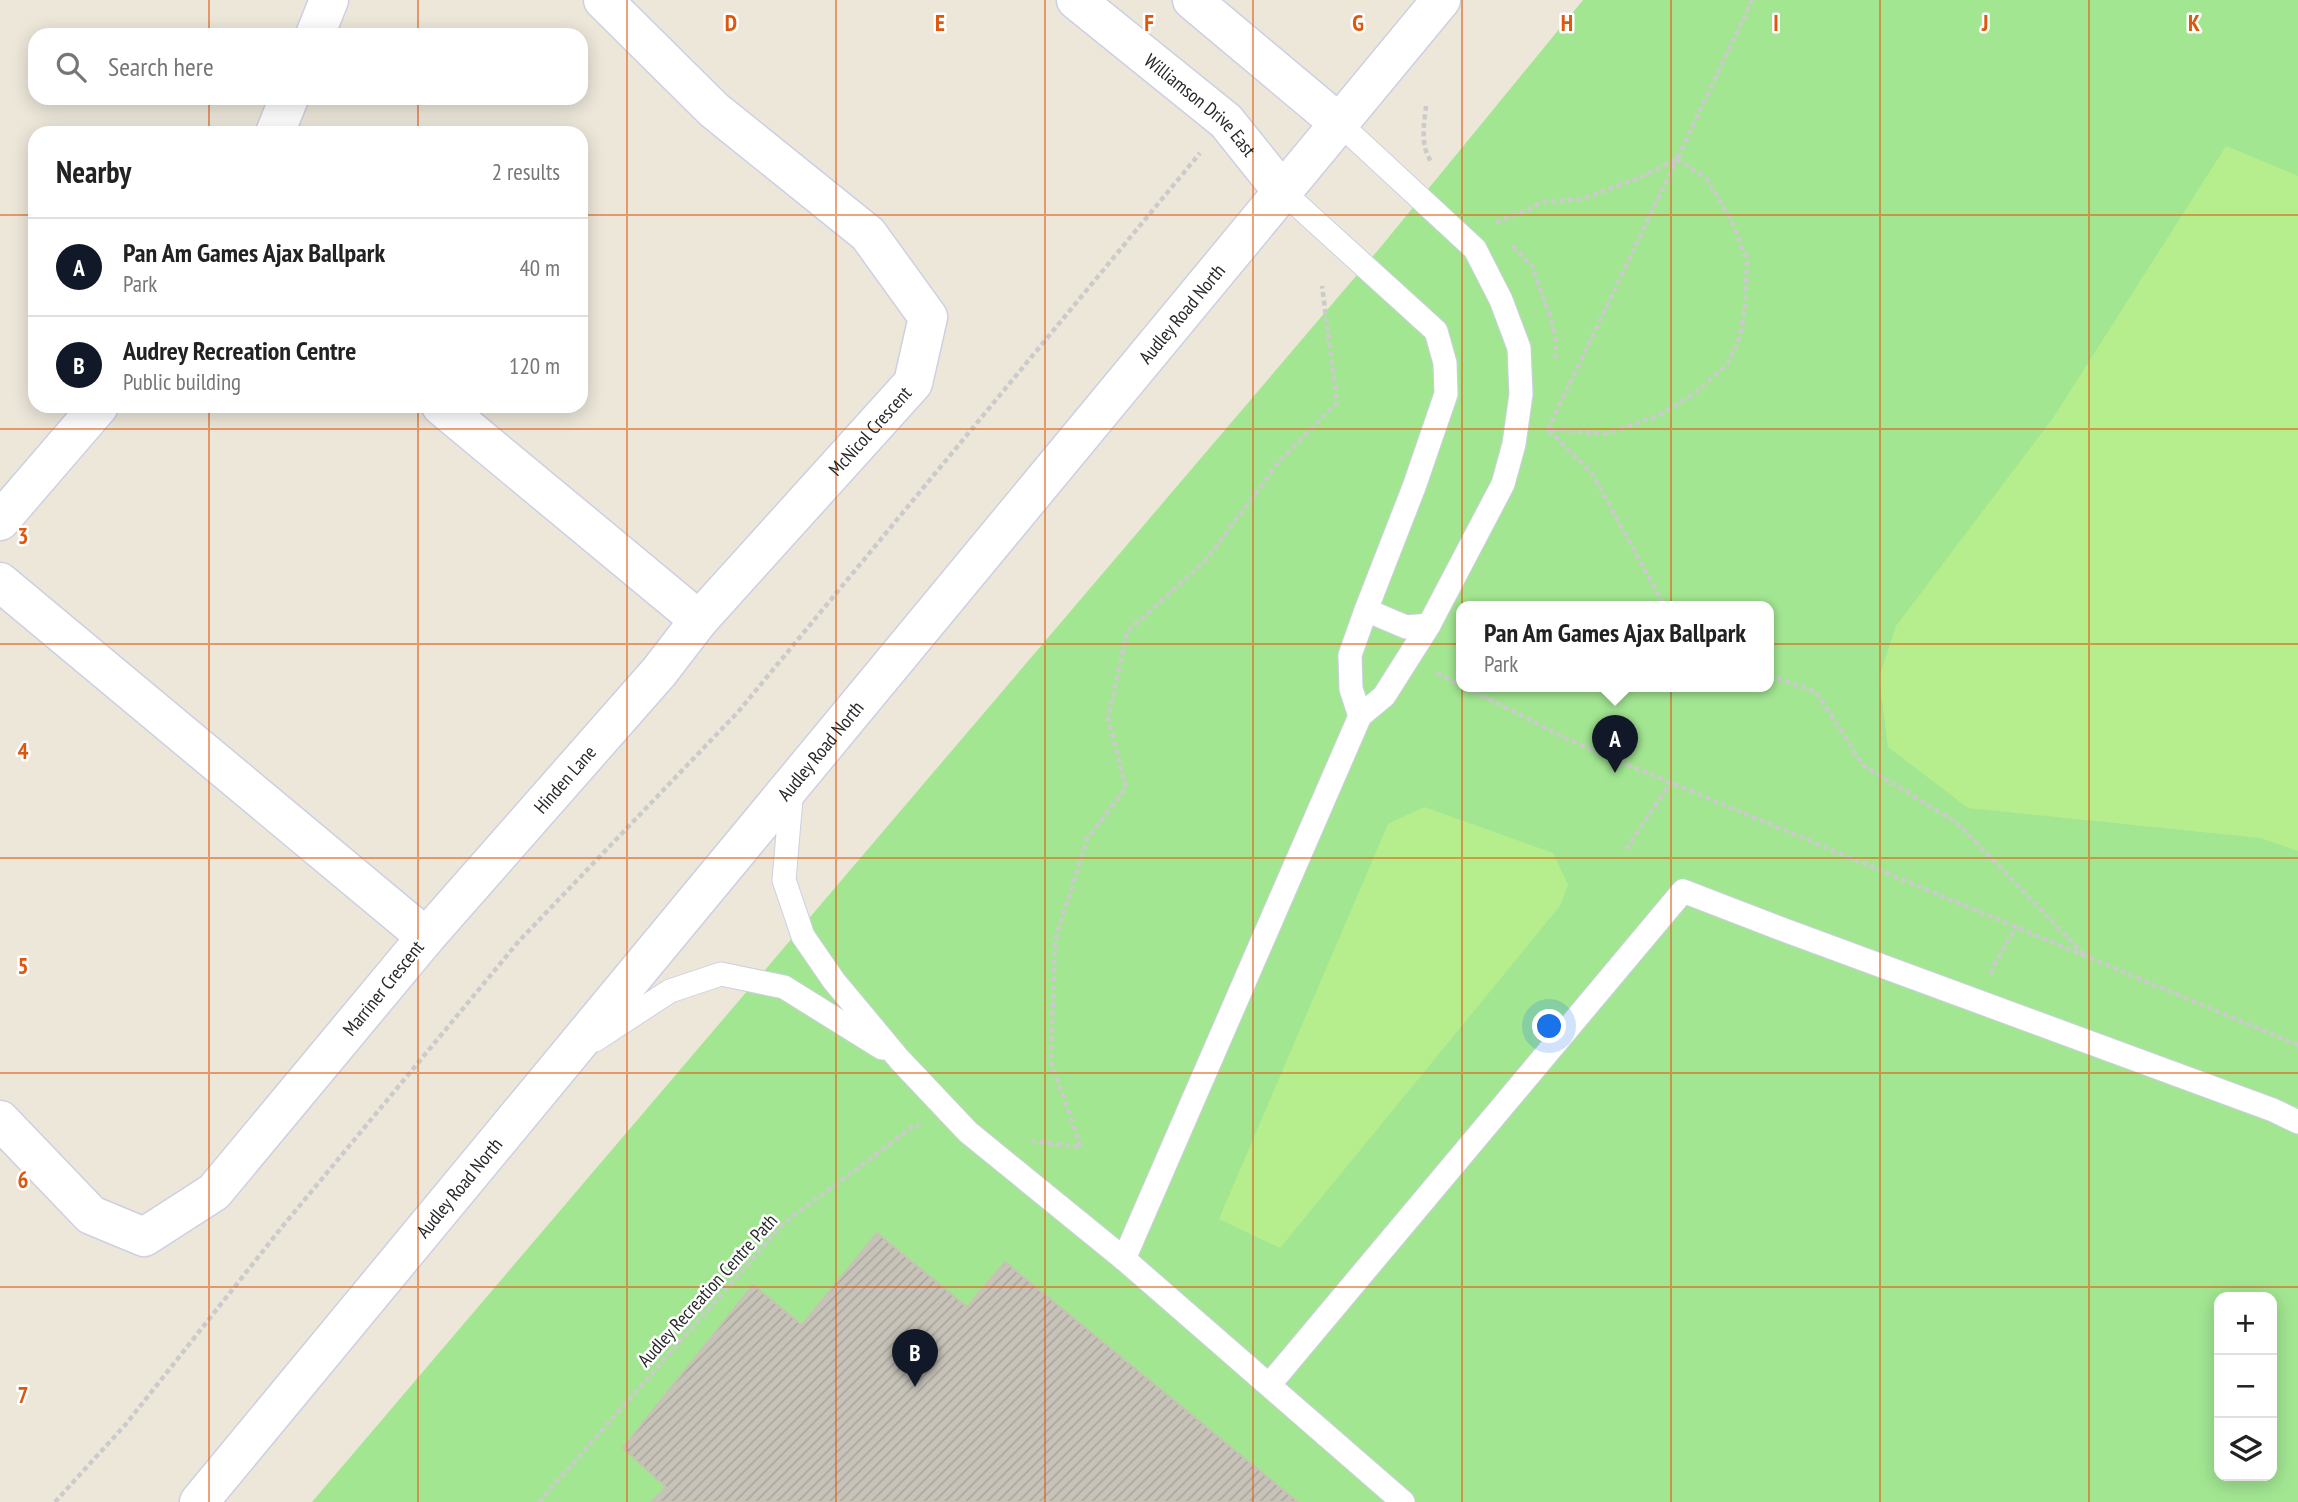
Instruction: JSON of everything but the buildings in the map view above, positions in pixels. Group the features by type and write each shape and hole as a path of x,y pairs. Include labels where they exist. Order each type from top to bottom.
{"street":[{"path":"318,28 329,0"},
{"name":"McNicol Crescent","path":"603,0 714,110 867,234 928,317 914,383 699,620"},
{"name":"Williamson Drive East","path":"1076,0 1226,121 1282,191"},
{"path":"1192,0 1340,124"},
{"name":"Audley Road North","path":"200,1502 1441,0"},
{"path":"278,126 286,105"},
{"path":"0,522 93,413"},
{"path":"450,413 699,620"},
{"name":"Marriner Crescent","path":"0,582 426,937 214,1192 144,1237 91,1215 0,1120"},
{"name":"Hinden Lane","path":"426,937 659,671 699,620"}],"lane":[{"path":"1124,1259 1360,716 1384,696 1429,625 1503,484 1514,444 1521,394 1519,348 1501,300 1475,249 1340,124"},
{"path":"1282,191 1436,331 1445,363 1446,394 1350,655 1351,689 1360,716"},
{"path":"1366,610 1406,627 1429,625"},
{"path":"792,785 784,880 803,936 834,981 899,1059 968,1132 1124,1259 1403,1502"},
{"path":"1269,1385 1683,891 2273,1110 2298,1122"},
{"path":"567,1058 670,991 721,974 783,987 899,1059"}],"path":[{"path":"1542,441 1752,0"},
{"path":"1426,106 1423,129 1428,157 1437,167"},
{"path":"55,1502 126,1424 282,1227 519,940 738,712 1226,121"},
{"path":"1500,233 1492,225 1543,202 1582,199 1641,177 1677,159"},
{"path":"1548,429 1606,434 1658,415 1695,393 1728,363 1740,336 1745,307 1747,261 1732,222 1707,179 1677,159"},
{"path":"1508,241 1532,266 1556,339 1555,365"},
{"name":"Audley Recreation Centre Path","path":"540,1502 784,1223 915,1125 1081,1147 1051,1062 1055,940 1087,839 1126,788 1108,718 1127,632 1206,560 1278,463 1336,402 1322,286"},
{"path":"1548,429 1551,403"},
{"path":"1548,429 1592,473 1662,601"},
{"path":"1438,673 1456,682"},
{"path":"1774,677 1816,692 1863,765 1957,822 2086,956"},
{"path":"1475,692 1569,740 2298,1045"},
{"path":"1626,849 1671,782"},
{"path":"1973,1000 2016,926"}],"green space":[{"path":"1583,0 2298,0 2298,1502 312,1502 1379,249"},
{"path":"2226,146 2298,176 2298,851 2260,838 1968,808 1888,747 1879,677 1896,626 2053,418"},
{"path":"1424,807 1553,853 1568,885 1560,906 1280,1248 1219,1219 1388,824"}],"place":[{"name":"Pan Am Games Ajax Ballpark","path":"1615,773"},
{"name":"Audrey Recreation Centre","path":"915,1387"}]}
